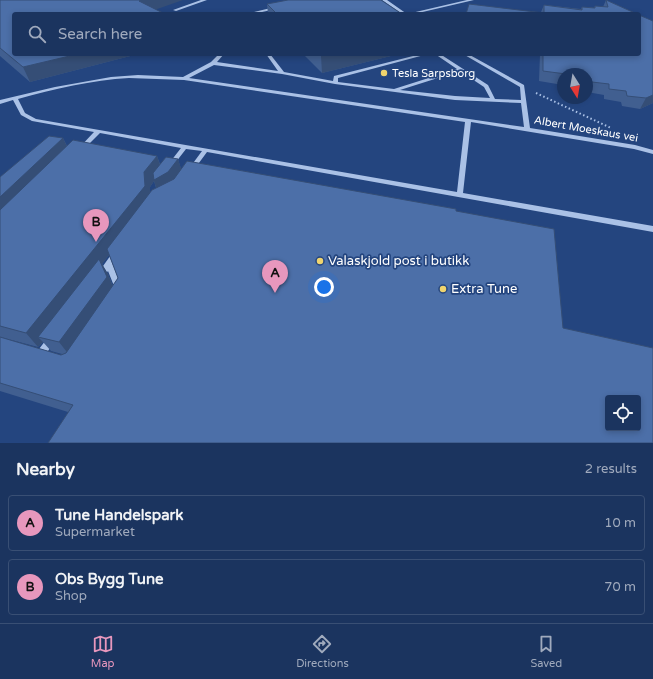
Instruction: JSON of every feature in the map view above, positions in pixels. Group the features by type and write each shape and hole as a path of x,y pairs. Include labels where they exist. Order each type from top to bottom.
{"street":[{"path":"175,10 205,0"},
{"path":"384,0 402,12"},
{"path":"418,12 472,0"},
{"path":"258,12 277,8"},
{"path":"184,79 213,63 220,56"},
{"path":"269,56 282,73"},
{"path":"335,83 336,77 418,56"},
{"path":"440,56 486,86 493,100"},
{"path":"469,56 522,86"},
{"path":"213,63 282,73 335,83 392,90 524,102"},
{"path":"392,90 460,70"},
{"path":"0,102 69,85 112,78 151,77 184,79 527,129"},
{"name":"Albert Moeskaus vei","path":"522,86 527,129 635,147 653,152"},
{"path":"15,98 23,114 34,120 653,229"},
{"path":"460,194 468,120"},
{"path":"74,156 99,131"},
{"path":"164,174 185,146"},
{"path":"185,178 206,150"},
{"path":"96,282 123,245"},
{"path":"109,264 121,292 116,298"},
{"path":"27,350 44,355 59,330"}],"path":[{"path":"522,86 612,128"}],"building":[{"path":"0,0 142,0 139,1 161,12 12,12 12,56 70,56 23,67 0,48"},
{"path":"288,0 381,0 399,12 275,12 267,4"},
{"path":"606,0 633,12 544,12 544,5 582,10 582,7 608,7"},
{"path":"469,4 536,12 467,12"},
{"path":"641,16 653,21 653,95 646,98 627,96 626,91 609,89 609,84 593,82 593,68 557,68 557,73 543,71 543,56 641,56"},
{"path":"49,136 63,138 0,197 0,177"},
{"path":"73,140 157,156 144,172 145,186 26,333 0,326 0,210"},
{"path":"166,157 178,159 168,172 154,180 153,173"},
{"path":"187,161 456,209 456,211 554,229 563,328 653,348 653,443 48,443 73,405 0,383 0,337 61,355 66,353 118,278 107,249 152,190 174,179"},
{"path":"99,259 107,277 59,342 38,337"}],"place":[{"name":"Tesla Sarpsborg","path":"384,73"},
{"name":"Obs Bygg Tune","path":"96,242"},
{"name":"Valaskjold post i butikk","path":"320,261"},
{"name":"Extra Tune","path":"443,289"},
{"name":"Tune Handelspark","path":"275,293"}]}
